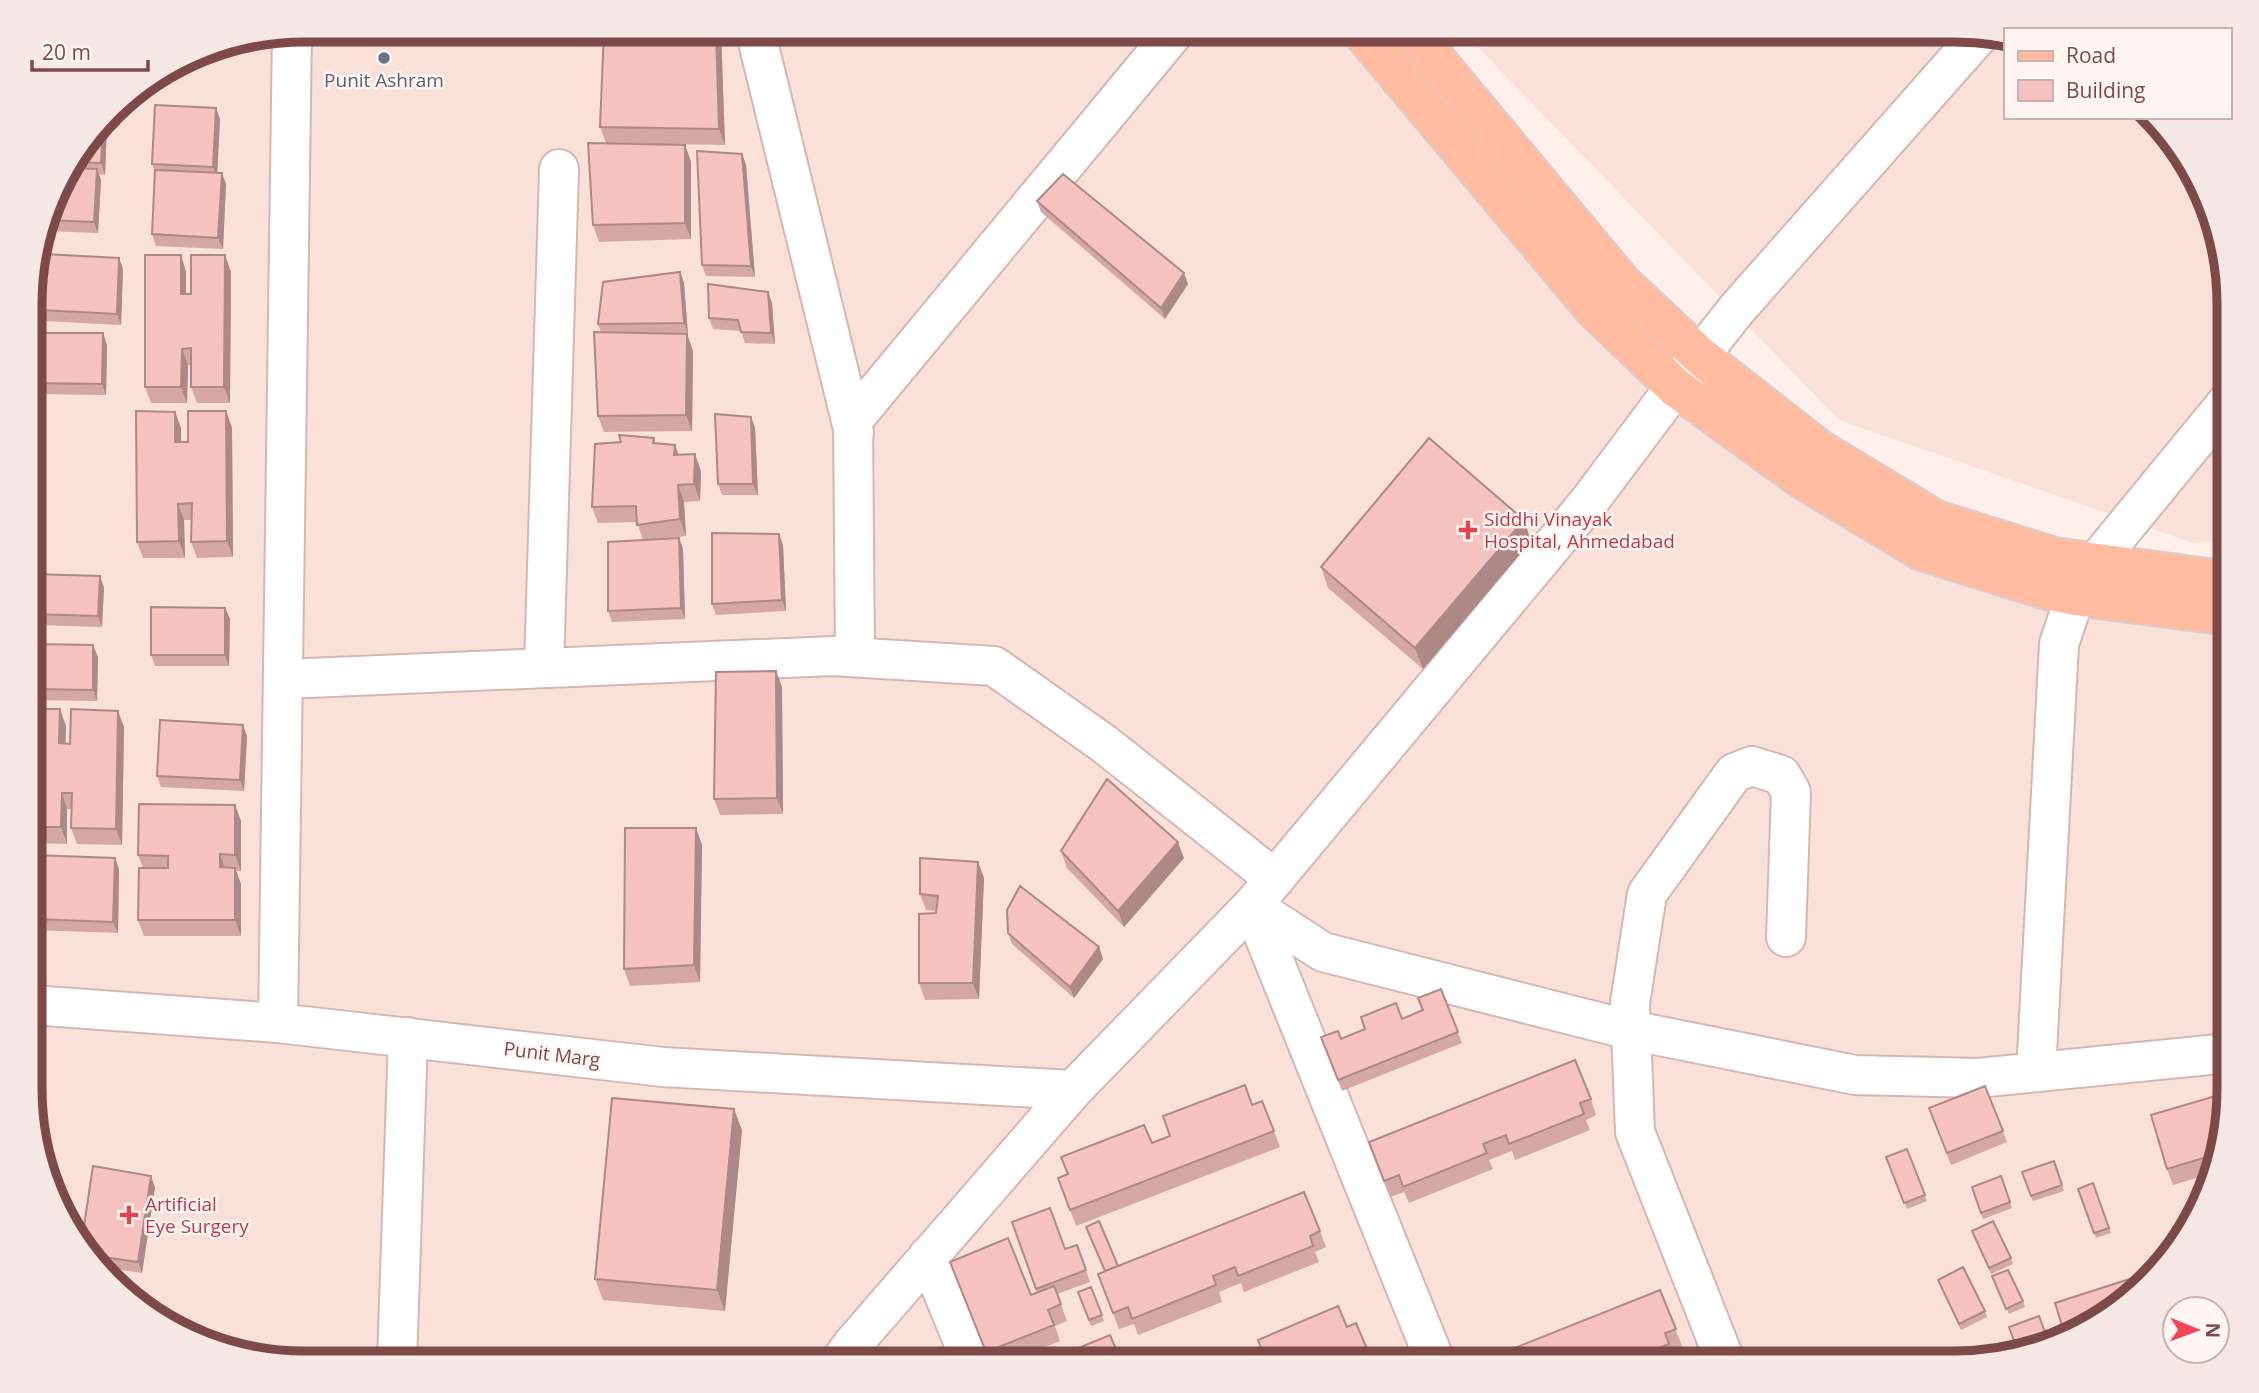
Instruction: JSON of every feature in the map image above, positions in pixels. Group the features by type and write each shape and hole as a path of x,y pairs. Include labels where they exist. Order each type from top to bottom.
{"main road":[{"path":"1370,42 1593,309 1675,387 1802,479 1922,551 2047,590 2217,614"},
{"path":"1421,42 1622,283 1700,356 1820,450 1936,520 2054,557 2217,579"}],"street":[{"path":"758,42 854,433"},
{"path":"855,657 853,420 1167,42"},
{"path":"278,1023 292,43"},
{"path":"848,1351 1073,1090 1264,892 1588,503 1737,309 1972,43"},
{"path":"544,668 559,169"},
{"path":"2036,1072 2059,643 2075,596 2096,562 2217,415"},
{"path":"284,679 833,656 994,666 1103,743 1264,892 1323,952 1630,1030 1855,1076 1978,1078 2217,1054"},
{"path":"1721,1351 1635,1132 1630,1003 1647,894 1734,773 1752,766 1781,775 1791,792 1786,937"},
{"path":"1264,892 1432,1351"},
{"name":"Punit Marg","path":"42,1007 278,1023 663,1067 1073,1090"},
{"path":"397,1351 408,1037"},
{"path":"929,1256 967,1351"}],"shaded area":[{"path":"304,42 1421,42 1622,283 1675,387 1922,551 2217,613 2217,1089 2215,1123 2208,1157 2182,1220 2152,1262 2128,1286 2101,1307 2071,1324 2039,1337 1989,1349 1955,1351 270,1349 236,1342 204,1331 173,1316 144,1297 107,1262 86,1235 69,1205 56,1173 44,1123 42,1089 44,270 51,236 62,204 77,173 96,144 131,107 158,86 188,69 220,56 270,44"},
{"path":"1473,42 1989,44 2004,47 2004,119 2140,119 2152,131 2173,158 2190,188 2208,236 2215,270 2217,541 2193,543 1839,420"}],"building":[{"path":"604,42 716,42 719,129 600,127"},
{"path":"155,105 216,108 213,167 152,164"},
{"path":"102,136 101,163 83,162"},
{"path":"588,143 685,145 685,223 593,225"},
{"path":"697,151 742,154 751,266 702,265"},
{"path":"80,168 97,169 94,222 56,220"},
{"path":"155,170 222,173 218,238 152,234"},
{"path":"1063,174 1184,273 1161,308 1037,201"},
{"path":"47,254 119,258 117,314 42,310"},
{"path":"145,255 181,255 181,294 191,294 191,255 225,255 224,387 191,387 191,348 182,349 181,387 145,387"},
{"path":"680,272 684,323 598,324 603,282"},
{"path":"708,284 768,292 771,333 741,332 738,320 709,318"},
{"path":"594,332 687,334 686,415 598,416"},
{"path":"42,333 103,333 102,384 42,383"},
{"path":"136,411 175,412 175,442 188,442 188,411 226,411 227,541 191,542 192,503 178,504 179,541 137,542"},
{"path":"715,414 751,417 753,484 718,484"},
{"path":"619,435 654,438 653,443 675,445 674,455 695,454 694,484 678,485 680,519 637,525 636,506 592,507 595,444 621,442"},
{"path":"1429,438 1524,520 1415,648 1321,567"},
{"path":"712,533 779,534 782,600 712,604"},
{"path":"679,538 681,608 608,611 608,542"},
{"path":"42,574 100,576 98,616 42,614"},
{"path":"151,607 225,608 225,655 151,655"},
{"path":"42,644 93,645 93,690 42,689"},
{"path":"776,671 777,798 714,799 716,672"},
{"path":"42,709 60,709 59,743 70,744 71,709 118,711 116,829 71,828 72,793 62,793 61,827 42,827"},
{"path":"160,720 243,725 240,780 157,776"},
{"path":"1107,779 1178,842 1118,911 1061,851"},
{"path":"139,804 235,805 235,855 220,854 220,867 235,868 235,920 138,920 139,868 168,868 168,856 138,855"},
{"path":"625,828 696,828 694,965 624,969"},
{"path":"42,855 115,858 113,922 42,919"},
{"path":"920,858 978,862 973,983 919,983 919,914 936,913 938,896 920,894"},
{"path":"1020,886 1099,947 1070,987 1008,933 1007,910"},
{"path":"1441,989 1458,1032 1338,1080 1321,1037 1338,1031 1341,1039 1365,1029 1361,1017 1396,1003 1402,1019 1423,1010 1418,998"},
{"path":"1575,1060 1591,1099 1580,1103 1584,1114 1509,1144 1506,1135 1483,1144 1487,1153 1403,1187 1399,1175 1384,1181 1369,1142"},
{"path":"1245,1085 1252,1105 1262,1101 1274,1131 1070,1210 1058,1178 1068,1174 1061,1157 1144,1125 1152,1143 1170,1136 1163,1116"},
{"path":"1985,1086 2003,1131 1947,1153 1929,1108"},
{"path":"2217,1096 2215,1123 2208,1157 2167,1169 2151,1115"},
{"path":"612,1098 734,1109 717,1290 595,1279"},
{"path":"1907,1149 1925,1195 1904,1203 1886,1157"},
{"path":"2054,1161 2062,1185 2031,1196 2022,1172"},
{"path":"93,1166 151,1176 138,1262 103,1257 83,1231"},
{"path":"2001,1176 2010,1202 1981,1213 1972,1187"},
{"path":"2093,1183 2109,1228 2094,1233 2078,1189"},
{"path":"1304,1192 1320,1231 1310,1236 1313,1246 1238,1276 1235,1267 1213,1276 1216,1285 1132,1319 1128,1307 1113,1313 1098,1274"},
{"path":"1050,1208 1065,1249 1077,1245 1086,1270 1036,1289 1012,1222"},
{"path":"1099,1221 1118,1266 1105,1271 1086,1227"},
{"path":"1993,1221 2011,1258 1989,1268 1972,1231"},
{"path":"1008,1238 1031,1295 1054,1286 1061,1304 1048,1310 1054,1325 986,1351 950,1262"},
{"path":"1963,1267 1985,1311 1959,1324 1938,1280"},
{"path":"2008,1270 2023,1301 2006,1309 1992,1276"},
{"path":"2138,1276 2101,1307 2063,1328 2055,1303"},
{"path":"1091,1287 1102,1315 1089,1320 1078,1292"},
{"path":"1660,1290 1676,1329 1665,1333 1669,1344 1651,1351 1507,1351"},
{"path":"1338,1306 1347,1327 1356,1323 1368,1351 1262,1351 1258,1340"},
{"path":"2039,1316 2046,1334 2015,1344 2009,1327"},
{"path":"1110,1335 1117,1351 1071,1351"}],"place":[{"name":"Punit Ashram","path":"384,58"},
{"name":"Siddhi Vinayak Hospital, Ahmedabad","path":"1468,530"},
{"name":"Artificial Eye Surgery","path":"129,1215"}]}
